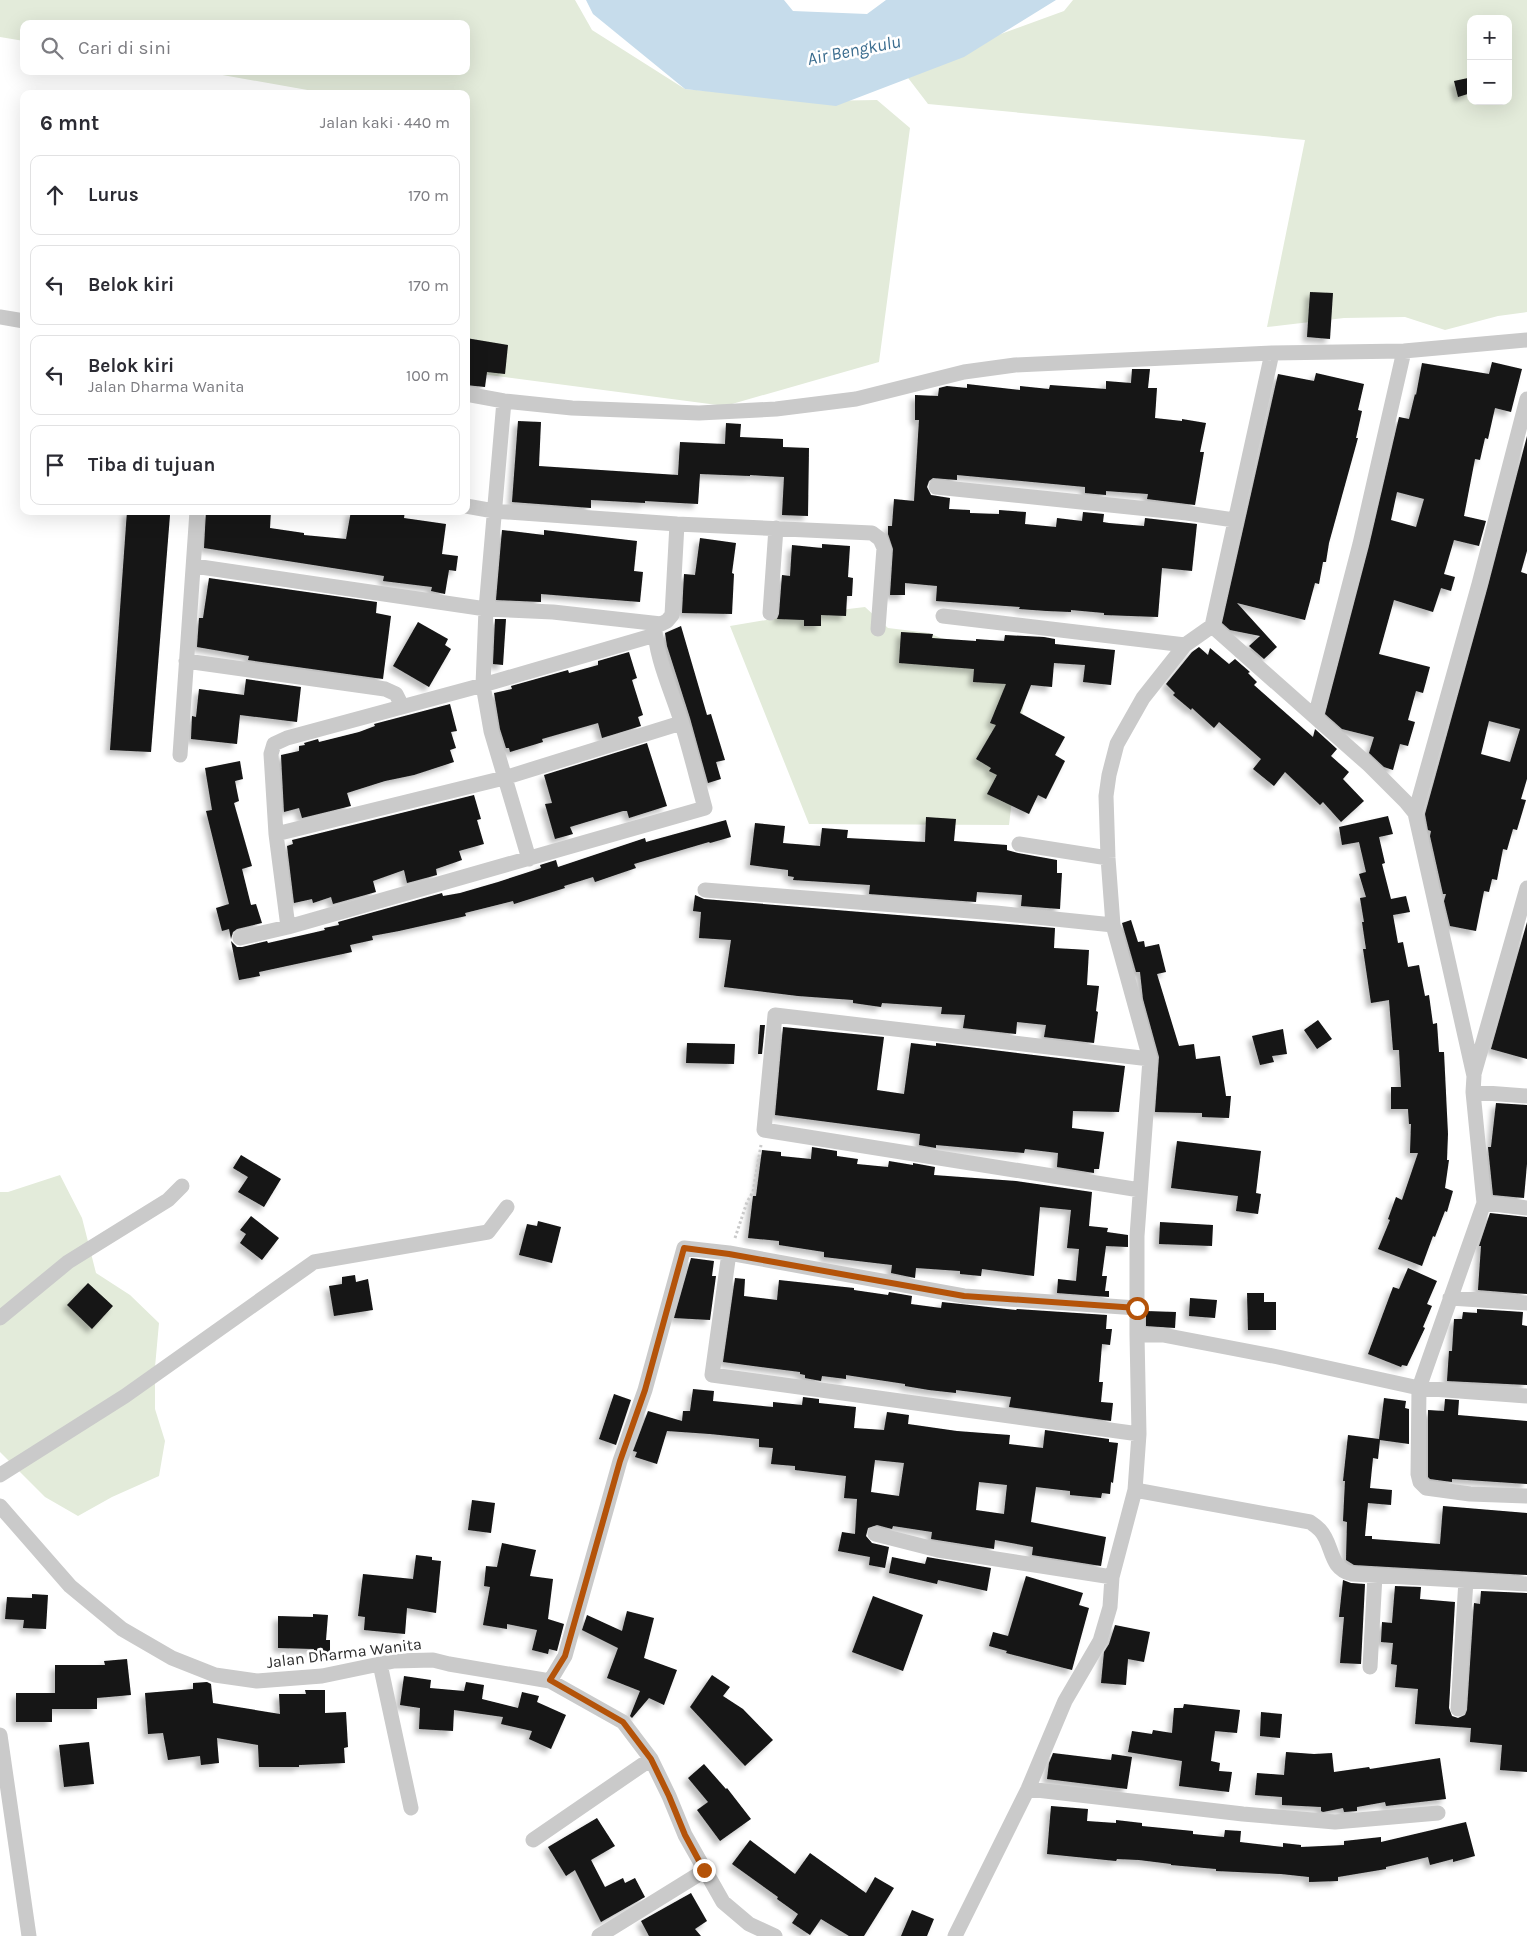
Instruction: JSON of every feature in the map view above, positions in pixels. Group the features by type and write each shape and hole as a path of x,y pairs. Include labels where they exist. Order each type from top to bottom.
{"street":[{"path":"0,317 20,320"},
{"path":"470,395 504,401 572,408 699,413 776,409 856,399 964,372 1014,365 1272,353 1404,351 1527,340"},
{"path":"1315,717 1360,544 1404,351"},
{"path":"955,1936 1028,1789 1065,1701 1100,1641 1110,1607 1112,1577 1135,1490 1140,1434 1136,1334 1140,1190 1150,1059 1113,925 1106,796 1117,744 1143,698 1185,645 1212,626 1272,353"},
{"path":"1415,814 1480,584 1527,399"},
{"path":"504,401 486,609 483,685 491,731 529,859"},
{"path":"936,487 1187,513 1234,520"},
{"path":"470,507 494,511 677,524 872,533 880,538 884,548 878,629"},
{"path":"180,755 197,515"},
{"path":"288,927 276,834 271,754 274,744 287,738 483,685 655,630 672,615 677,524"},
{"path":"770,612 776,528"},
{"path":"194,566 486,609 553,612 655,630"},
{"path":"943,616 1185,645"},
{"path":"1212,626 1390,785 1415,814 1474,1076"},
{"path":"240,938 288,927 704,808 666,676 655,630"},
{"path":"186,661 385,689 396,694 402,706"},
{"path":"276,834 504,778 681,723"},
{"path":"1018,844 1108,858"},
{"path":"1527,888 1474,1076 1473,1092 1484,1203 1419,1388 1418,1459 1420,1482 1426,1488 1452,1492 1527,1496"},
{"path":"705,890 996,913 1113,925"},
{"path":"1140,1190 764,1130 775,1015 1150,1059"},
{"path":"1473,1092 1527,1096"},
{"path":"0,1318 68,1262 168,1200 182,1186"},
{"path":"1484,1203 1527,1208"},
{"path":"0,1475 125,1396 314,1262 488,1232 507,1207"},
{"path":"550,1680 565,1656 620,1461 645,1390 684,1248 729,1254 964,1296 1137,1308"},
{"path":"729,1254 712,1375 1140,1434"},
{"path":"1450,1298 1527,1304"},
{"path":"1136,1334 1172,1337 1278,1357 1419,1388 1527,1396"},
{"path":"1135,1490 1310,1522 1321,1530 1337,1567 1344,1572 1352,1574 1527,1584"},
{"name":"Jalan Dharma Wanita","path":"0,1506 70,1586 122,1629 172,1658 215,1675 257,1681 322,1676 380,1664 412,1660 433,1660 550,1680 623,1722 651,1759 685,1835 723,1902 749,1924 775,1936"},
{"path":"875,1534 938,1550 1112,1577"},
{"path":"1370,1666 1375,1575"},
{"path":"1458,1709 1466,1580"},
{"path":"380,1664 411,1808"},
{"path":"1,1742 29,1936"},
{"path":"533,1840 651,1759"},
{"path":"1028,1789 1243,1814 1335,1822 1438,1813"},
{"path":"599,1936 704,1870"}],"path":[{"path":"729,1254 747,1202 753,1192 764,1130"}],"green space":[{"path":"0,0 575,0 592,30 685,89 819,101 877,100 910,128 879,362 725,406 470,373 470,90 307,90 223,75 470,75 470,20 20,20 20,40 0,37"},
{"path":"1073,0 1527,0 1527,312 1498,316 1445,330 1405,317 1344,318 1267,327 1305,140 928,104 902,70 1064,11"},
{"path":"865,607 888,628 929,633 1027,675 1009,825 809,824 730,626 790,616"},
{"path":"60,1175 82,1218 96,1273 130,1295 159,1323 155,1367 155,1409 165,1441 159,1476 112,1497 78,1516 45,1497 0,1452 0,1192 8,1192"}],"water":[{"name":"Air Bengkulu","path":"586,0 784,0 793,11 867,14 886,0 1056,0 964,57 836,106 685,89 593,14"}],"building":[{"path":"1467,78 1467,94 1458,97 1454,81"},
{"path":"1310,292 1333,293 1330,339 1307,337"},
{"path":"470,339 508,345 505,374 487,372 485,387 470,385"},
{"path":"1492,362 1522,369 1511,412 1495,408 1488,439 1485,438 1480,460 1475,459 1464,516 1486,521 1479,546 1454,540 1444,574 1455,577 1451,591 1441,588 1433,612 1394,600 1379,654 1430,667 1423,693 1416,691 1408,720 1415,722 1408,746 1400,744 1393,770 1384,767 1369,753 1374,737 1342,729 1325,714 1369,546 1399,417 1409,419 1422,363 1489,374","holes":["1397,492 1424,499 1416,527 1391,520"]},
{"path":"1132,369 1150,369 1148,388 1157,388 1155,418 1182,421 1182,419 1206,423 1200,452 1204,452 1195,505 1147,499 1148,494 1106,491 1106,495 1085,493 1085,487 957,475 957,480 933,478 929,481 927,487 931,495 950,498 949,509 970,510 970,513 999,514 999,510 1026,512 1025,524 1056,527 1057,518 1082,521 1083,512 1104,514 1103,522 1109,523 1144,526 1145,518 1197,524 1192,571 1162,568 1158,617 1104,615 1104,613 1071,610 1071,612 1019,609 1020,607 936,601 937,586 905,583 905,595 890,595 893,549 888,534 888,526 892,526 894,499 914,501 919,420 915,420 915,395 938,396 939,388 947,386 967,388 967,384 1020,390 1020,386 1049,389 1050,385 1106,389 1106,381 1131,383"},
{"path":"1316,373 1364,384 1358,410 1362,411 1356,438 1358,438 1329,543 1326,562 1323,562 1319,584 1315,583 1305,620 1237,603 1277,647 1264,659 1249,646 1260,636 1230,630 1222,623 1278,374 1314,381"},
{"path":"518,421 541,422 539,466 678,475 680,442 725,444 726,423 741,424 740,437 783,439 783,447 809,448 808,516 782,515 784,477 750,475 700,474 698,504 591,500 591,508 512,502"},
{"path":"1527,436 1527,551 1521,572 1527,574 1527,779 1521,799 1526,800 1517,830 1513,829 1507,850 1503,849 1497,880 1492,879 1489,892 1484,891 1476,931 1450,926 1444,901 1446,894 1443,894 1430,836 1431,831 1428,830 1425,814","holes":["1489,721 1520,729 1510,762 1481,754"]},
{"path":"127,515 170,515 151,752 110,750"},
{"path":"206,515 271,515 270,528 304,533 304,535 346,539 350,515 404,515 404,518 446,524 442,554 458,556 456,571 449,570 445,594 431,591 432,587 383,581 384,576 204,548"},
{"path":"502,530 544,535 544,530 637,541 634,571 643,572 640,602 541,594 541,602 496,600"},
{"path":"700,538 736,543 732,573 734,574 732,614 682,613 684,574 695,575"},
{"path":"822,544 850,546 848,577 853,578 852,596 847,596 846,616 821,615 821,626 804,626 804,620 777,619 782,575 790,576 792,545 822,548"},
{"path":"209,578 377,602 376,613 391,616 383,679 248,660 249,656 197,647 199,618 203,618"},
{"path":"495,619 506,619 503,665 493,664"},
{"path":"418,622 448,639 445,645 451,649 429,687 393,666"},
{"path":"681,626 707,715 711,714 725,760 716,762 721,779 708,783 667,646 665,633"},
{"path":"901,632 933,634 932,638 976,641 976,639 1004,641 1005,635 1044,637 1055,639 1055,644 1115,650 1111,685 1083,682 1085,665 1054,663 1052,687 1031,685 1020,713 1065,737 1055,755 1065,761 1046,799 1038,795 1029,814 987,794 997,775 989,771 991,768 976,759 996,725 990,723 1006,684 973,682 974,669 899,663"},
{"path":"1199,647 1208,655 1210,648 1229,664 1235,659 1250,672 1248,673 1257,682 1254,685 1313,737 1315,729 1337,749 1331,756 1349,772 1343,779 1364,801 1341,822 1323,802 1320,805 1285,772 1274,786 1253,769 1261,759 1219,722 1214,728 1192,708 1191,710 1173,695 1175,693 1166,684 1192,652"},
{"path":"629,652 637,678 632,680 643,715 638,717 641,726 602,738 598,723 542,739 543,742 510,752 509,748 506,748 500,729 494,693 512,689 511,686 568,670 569,673 598,665 598,661"},
{"path":"246,679 301,687 297,722 240,715 237,744 191,739 192,716 196,717 199,689 244,695"},
{"path":"450,704 457,731 451,732 456,748 450,750 454,762 347,793 351,806 302,818 299,808 284,812 281,755 299,751 299,746 305,745 304,743 318,739 319,742 359,732 375,726 374,724"},
{"path":"647,743 667,806 629,818 627,811 623,811 570,827 573,834 555,839 545,804 552,803 544,775"},
{"path":"240,761 243,779 235,781 239,801 234,803 252,866 242,869 251,905 256,904 262,923 237,929 233,932 231,939 229,929 222,931 216,908 229,904 206,811 212,810 205,768"},
{"path":"474,795 481,819 477,820 484,844 459,851 462,860 436,869 437,875 407,883 404,870 373,881 376,892 333,904 331,897 313,903 312,899 294,903 287,846 293,844 292,840"},
{"path":"1388,816 1393,834 1379,837 1385,863 1382,864 1391,899 1406,896 1410,912 1393,915 1398,943 1403,942 1408,967 1419,965 1425,996 1429,995 1433,1024 1437,1023 1439,1052 1444,1052 1448,1134 1447,1160 1449,1160 1445,1188 1453,1191 1447,1212 1445,1211 1435,1237 1433,1236 1422,1266 1378,1249 1390,1220 1388,1219 1396,1197 1402,1200 1418,1153 1410,1153 1411,1124 1409,1124 1408,1109 1391,1109 1391,1087 1401,1087 1399,1050 1393,1050 1389,1000 1371,1003 1363,949 1366,949 1360,898 1366,897 1359,874 1366,872 1359,842 1342,845 1339,827"},
{"path":"926,817 956,819 954,841 1007,845 1007,850 1057,860 1057,873 1062,873 1060,909 1021,906 1022,895 977,892 976,902 869,894 870,885 793,880 794,877 788,876 788,870 750,865 755,823 785,826 783,843 820,846 822,828 848,830 847,838 925,842"},
{"path":"726,820 731,837 634,864 636,868 595,882 593,877 514,904 513,901 465,913 466,916 372,936 373,940 350,945 352,952 259,972 260,976 239,980 231,941 237,947 242,947 325,930 324,928 339,925 338,922 442,893 443,896 460,893 498,882 541,868 540,865 556,860 558,867 645,838 646,842"},
{"path":"695,895 704,899 1055,928 1054,948 1089,950 1087,985 1099,986 1094,1043 1044,1037 1046,1025 1017,1022 1016,1034 963,1028 965,1015 941,1014 942,1007 882,1003 881,1007 853,1003 853,1000 798,996 724,987 731,940 699,938 701,912 693,911"},
{"path":"1131,920 1138,942 1144,941 1145,947 1159,944 1166,972 1157,974 1179,1046 1194,1044 1196,1059 1220,1056 1226,1096 1231,1096 1229,1118 1202,1117 1202,1113 1155,1112 1159,1057 1143,999 1140,972 1136,972 1122,923"},
{"path":"1527,922 1527,1059 1491,1049"},
{"path":"1318,1020 1332,1039 1317,1049 1304,1030"},
{"path":"760,1025 765,1025 762,1054 758,1054"},
{"path":"783,1027 884,1037 877,1090 904,1094 911,1043 936,1046 936,1043 1125,1066 1119,1112 1073,1111 1072,1128 1104,1132 1099,1169 1094,1169 1094,1173 1057,1167 1058,1153 1025,1149 1024,1153 936,1145 936,1148 919,1145 920,1134 775,1115"},
{"path":"1283,1029 1287,1054 1272,1056 1274,1062 1260,1065 1252,1036"},
{"path":"687,1043 735,1044 734,1064 686,1063"},
{"path":"1496,1103 1527,1105 1527,1164 1524,1198 1493,1195 1488,1147 1491,1147"},
{"path":"1177,1141 1261,1151 1256,1193 1261,1194 1258,1214 1236,1211 1238,1196 1171,1188"},
{"path":"812,1147 837,1151 837,1156 858,1159 857,1164 888,1167 889,1161 913,1165 913,1163 935,1167 934,1175 1016,1181 1092,1192 1089,1226 1108,1228 1107,1232 1128,1235 1128,1247 1106,1246 1102,1276 1107,1276 1105,1291 1109,1291 1109,1297 1057,1293 1058,1279 1076,1281 1079,1249 1067,1248 1071,1210 1040,1207 1034,1276 982,1269 981,1276 960,1274 960,1271 916,1268 915,1278 891,1273 892,1265 824,1257 824,1252 779,1245 779,1241 748,1238 753,1196 756,1196 762,1150 781,1152 781,1156 811,1159"},
{"path":"241,1155 281,1179 264,1207 238,1192 248,1177 233,1168"},
{"path":"1490,1213 1527,1217 1527,1294 1478,1290 1481,1246 1479,1246"},
{"path":"251,1216 279,1238 262,1260 240,1243 246,1234 240,1230"},
{"path":"538,1221 561,1227 552,1263 519,1255 527,1224 537,1226"},
{"path":"1160,1222 1213,1225 1212,1246 1159,1244"},
{"path":"691,1258 714,1261 712,1276 716,1276 710,1320 674,1318"},
{"path":"1408,1268 1437,1281 1427,1304 1432,1306 1423,1327 1425,1328 1407,1366 1402,1365 1401,1367 1368,1354 1393,1287 1399,1289"},
{"path":"355,1275 356,1282 368,1279 373,1310 334,1316 329,1286 342,1284 342,1277"},
{"path":"735,1278 745,1279 744,1296 777,1300 779,1280 854,1288 854,1290 888,1295 889,1292 912,1296 911,1304 941,1308 942,1302 1016,1310 1107,1315 1106,1329 1112,1329 1110,1345 1102,1344 1099,1382 1103,1382 1101,1402 1113,1403 1111,1421 1009,1407 1011,1397 956,1390 956,1393 929,1390 905,1386 905,1384 846,1375 846,1379 822,1376 821,1381 805,1378 805,1375 800,1374 800,1372 723,1362"},
{"path":"88,1283 113,1306 92,1329 67,1305"},
{"path":"1247,1293 1264,1293 1264,1302 1276,1302 1276,1330 1248,1330"},
{"path":"1190,1298 1217,1300 1215,1318 1189,1316"},
{"path":"1477,1309 1523,1312 1522,1325 1527,1326 1527,1385 1447,1381 1449,1351 1452,1351 1454,1319 1462,1319 1463,1312 1477,1313"},
{"path":"1146,1311 1176,1312 1175,1328 1146,1326"},
{"path":"693,1389 714,1391 713,1401 773,1407 773,1402 802,1405 803,1397 819,1399 819,1403 856,1407 854,1428 884,1430 887,1412 909,1415 908,1424 957,1431 1010,1435 1009,1444 1043,1448 1045,1430 1109,1439 1109,1442 1118,1443 1110,1494 1102,1493 1101,1498 1070,1495 1070,1491 1036,1487 1031,1522 1106,1537 1101,1566 1032,1555 1033,1547 995,1540 994,1549 931,1539 932,1532 893,1526 892,1529 877,1525 868,1528 866,1536 872,1543 889,1547 885,1568 869,1565 870,1557 838,1551 842,1532 855,1534 857,1499 844,1498 846,1476 795,1470 795,1466 771,1464 773,1448 759,1447 759,1439 710,1434 667,1431 657,1464 635,1457 637,1452 633,1451 648,1411 682,1421 683,1411 690,1411","holes":["875,1460 904,1463 899,1496 871,1492","979,1482 1007,1485 1004,1514 976,1510"]},
{"path":"614,1394 631,1400 616,1445 599,1439"},
{"path":"1384,1398 1406,1401 1405,1408 1409,1409 1409,1444 1380,1440 1378,1459 1373,1458 1370,1488 1392,1490 1391,1505 1368,1503 1365,1536 1372,1536 1372,1539 1440,1544 1443,1506 1527,1513 1527,1575 1354,1565 1346,1560 1347,1522 1343,1521 1345,1481 1343,1481 1348,1435 1379,1439"},
{"path":"1445,1399 1459,1400 1458,1415 1527,1421 1527,1484 1452,1479 1452,1482 1430,1479 1428,1477 1428,1410 1444,1411"},
{"path":"472,1500 495,1503 491,1533 468,1530"},
{"path":"502,1543 536,1550 530,1576 553,1579 548,1619 564,1624 557,1651 549,1649 548,1654 532,1650 537,1630 507,1624 507,1629 483,1625 490,1587 484,1586 486,1566 497,1567"},
{"path":"416,1555 432,1557 432,1560 441,1561 436,1613 407,1608 405,1634 364,1630 365,1617 358,1616 363,1574 413,1579"},
{"path":"892,1557 925,1564 927,1557 991,1568 987,1591 938,1580 937,1584 889,1573"},
{"path":"1026,1576 1083,1593 1079,1605 1089,1608 1072,1670 1006,1653 1007,1651 989,1646 993,1632 1008,1636"},
{"path":"1343,1580 1351,1583 1365,1584 1361,1664 1340,1663 1344,1617 1339,1617"},
{"path":"1395,1586 1421,1587 1420,1599 1455,1602 1449,1708 1452,1716 1458,1718 1465,1715 1467,1710 1474,1603 1480,1604 1481,1591 1527,1593 1527,1772 1500,1770 1502,1745 1470,1742 1471,1728 1415,1724 1418,1689 1395,1687 1397,1665 1391,1664 1393,1643 1381,1642 1382,1622 1392,1623"},
{"path":"32,1594 48,1595 46,1629 23,1628 24,1620 5,1619 7,1597 32,1598"},
{"path":"873,1596 923,1615 903,1671 852,1652"},
{"path":"627,1611 654,1618 644,1658 677,1670 664,1705 649,1698 632,1718 630,1716 640,1691 607,1678 618,1648 582,1630 587,1615 622,1631"},
{"path":"313,1614 328,1615 326,1640 330,1640 330,1655 314,1655 314,1649 278,1648 278,1616 313,1617"},
{"path":"1115,1625 1150,1632 1144,1662 1128,1659 1126,1685 1101,1683 1104,1652 1109,1644"},
{"path":"127,1659 131,1695 97,1698 97,1709 52,1709 52,1722 16,1722 16,1693 55,1693 55,1665 105,1665 104,1661"},
{"path":"712,1675 730,1687 723,1696 743,1709 773,1740 745,1766 690,1707"},
{"path":"404,1676 431,1680 430,1688 464,1691 466,1682 484,1685 482,1699 518,1708 522,1692 539,1696 537,1702 566,1715 551,1749 529,1739 532,1731 501,1724 503,1717 454,1710 453,1731 419,1729 420,1708 400,1705"},
{"path":"207,1682 211,1684 213,1703 280,1714 279,1694 306,1694 305,1690 325,1690 325,1713 346,1712 348,1747 344,1748 345,1763 299,1765 299,1767 259,1767 258,1745 217,1738 219,1763 201,1765 200,1756 168,1760 163,1733 148,1734 145,1693 193,1689 193,1683"},
{"path":"1184,1704 1240,1710 1237,1733 1215,1731 1211,1761 1220,1763 1219,1771 1232,1772 1229,1792 1179,1786 1182,1761 1128,1752 1132,1731 1152,1734 1153,1730 1172,1733 1174,1708 1183,1708"},
{"path":"1261,1712 1282,1714 1280,1738 1260,1736"},
{"path":"89,1742 94,1784 64,1787 59,1745"},
{"path":"1286,1752 1332,1753 1334,1772 1369,1767 1370,1769 1440,1758 1446,1799 1386,1806 1385,1802 1357,1807 1357,1811 1344,1812 1343,1808 1323,1812 1321,1807 1282,1805 1282,1797 1255,1795 1257,1773 1284,1775"},
{"path":"1053,1753 1111,1760 1112,1754 1132,1757 1127,1789 1047,1779 1049,1763"},
{"path":"704,1764 727,1788 751,1819 720,1841 697,1810 708,1802 688,1778"},
{"path":"1051,1806 1088,1809 1087,1821 1116,1823 1116,1820 1142,1823 1142,1826 1193,1831 1193,1834 1224,1837 1225,1830 1241,1831 1240,1842 1283,1847 1283,1843 1301,1845 1301,1847 1344,1845 1344,1841 1381,1837 1381,1842 1466,1822 1475,1856 1453,1862 1453,1859 1430,1865 1428,1857 1386,1867 1386,1869 1338,1877 1338,1881 1309,1882 1309,1877 1281,1874 1216,1871 1216,1869 1139,1860 1117,1859 1116,1861 1047,1854"},
{"path":"597,1818 615,1846 591,1860 605,1887 623,1878 625,1883 635,1878 645,1897 601,1922 575,1870 566,1876 548,1847"},
{"path":"750,1840 795,1874 810,1853 866,1893 875,1877 894,1888 864,1936 849,1936 821,1919 810,1935 792,1923 798,1914 732,1864"},
{"path":"691,1893 707,1921 695,1929 701,1936 649,1936 641,1921"},
{"path":"912,1910 934,1919 927,1936 901,1936"}],"route":[{"path":"704,1870 685,1835 651,1759 623,1722 550,1680 565,1656 620,1461 645,1390 684,1248 689,1247 964,1296 1137,1308"}]}
